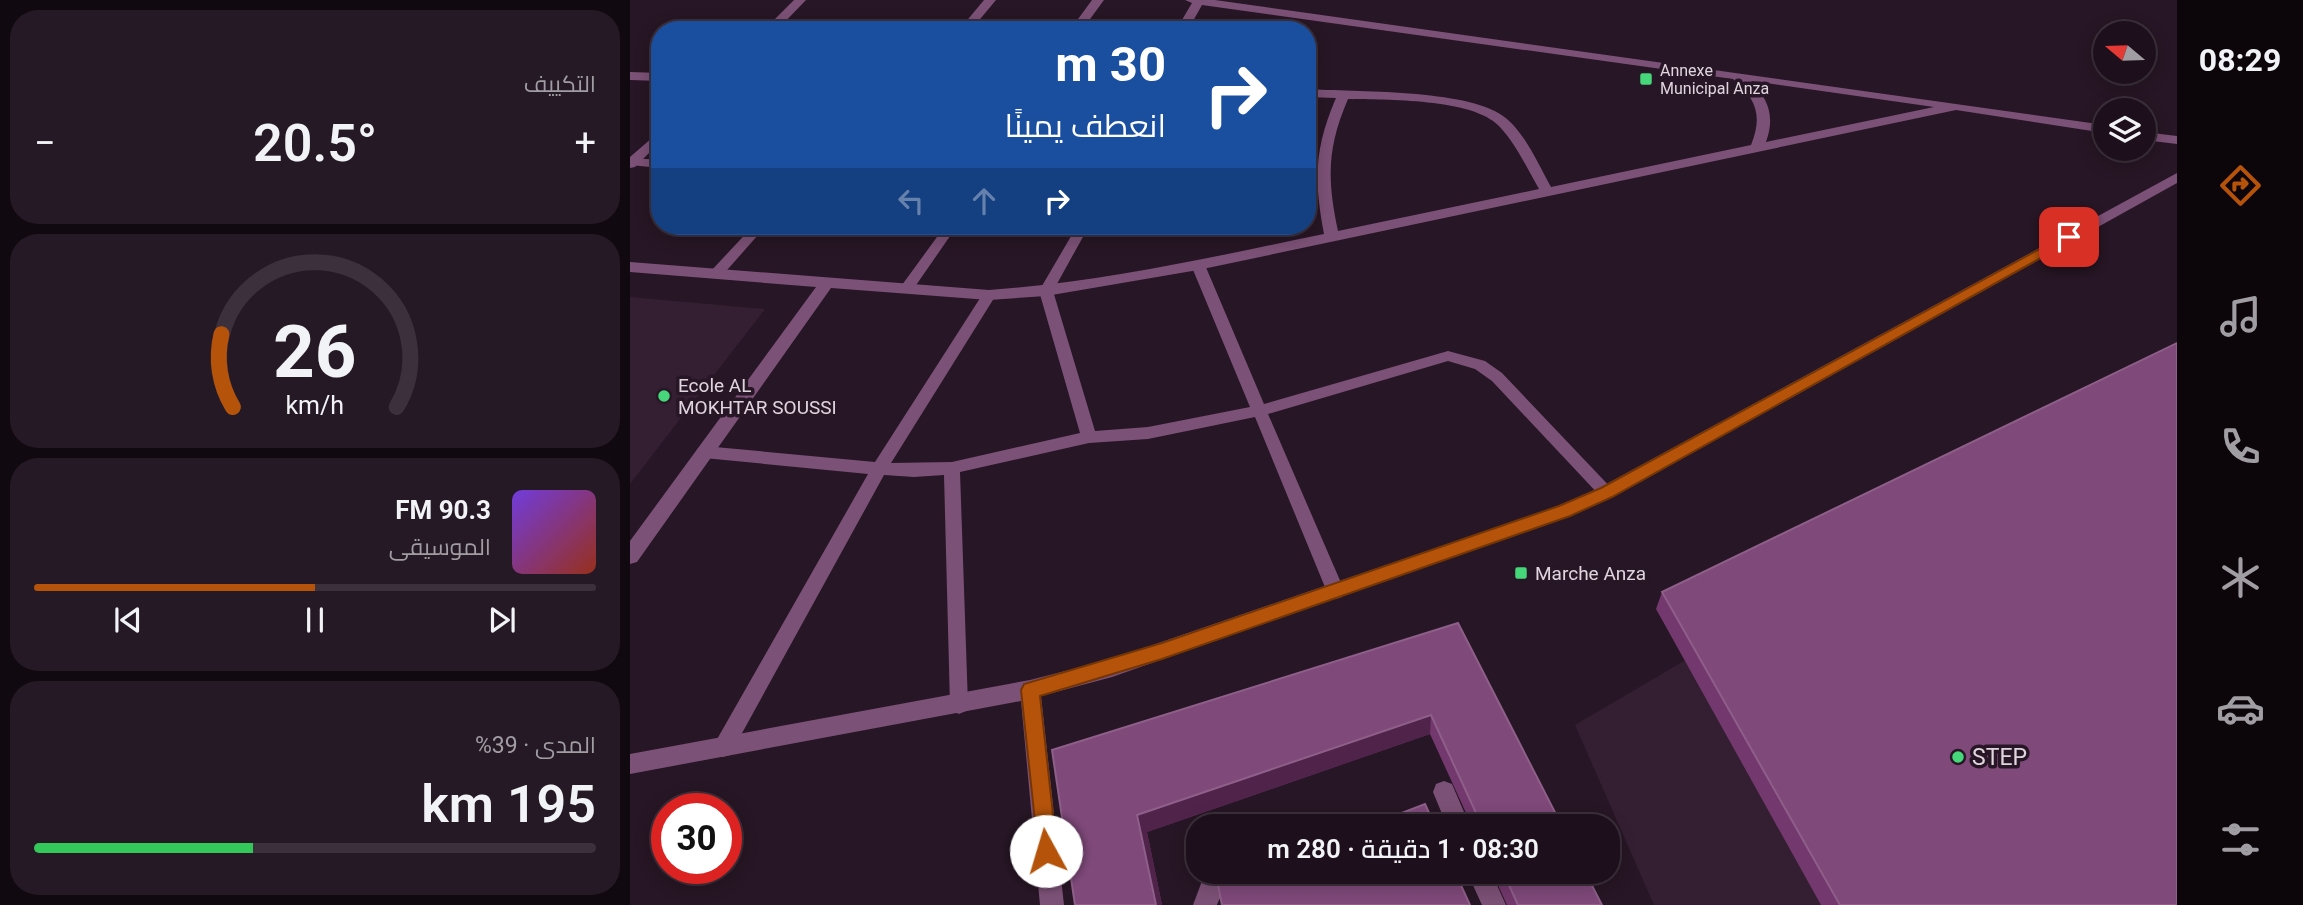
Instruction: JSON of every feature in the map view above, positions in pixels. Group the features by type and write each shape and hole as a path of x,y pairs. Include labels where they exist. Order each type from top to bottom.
{"street":[{"path":"779,21 800,0"},
{"path":"972,21 990,0"},
{"path":"1083,21 1098,0"},
{"path":"1186,21 1195,1 1956,106 2093,128"},
{"path":"1292,21 1294,16"},
{"path":"1736,75 1752,88 1764,109 1763,134 1756,149"},
{"path":"630,76 651,77"},
{"path":"1316,94 1444,103 1490,112 1503,122 1548,192"},
{"path":"1332,236 1320,165 1325,137 1343,96"},
{"path":"630,267 989,295 1046,291 1198,265 1956,106"},
{"path":"2156,138 2177,141"},
{"path":"630,143 651,140"},
{"path":"631,163 651,144"},
{"path":"630,764 959,705 1030,690 1112,668 1564,511 1606,492 2177,177"},
{"path":"630,556 826,284"},
{"path":"1030,690 1052,905"},
{"path":"1444,792 1454,814"},
{"path":"1205,905 1210,889 1218,884"},
{"path":"1484,884 1494,905"}],"lane":[{"path":"631,163 651,164"},
{"path":"715,275 752,235"},
{"path":"907,288 945,235"},
{"path":"1078,235 1046,291 1089,437"},
{"path":"1198,265 1336,592"},
{"path":"723,748 879,469 989,295"},
{"path":"705,452 879,469 914,471 952,468 1089,437 1149,433 1258,411 1437,358 1457,356 1480,365 1497,377 1606,492"},
{"path":"952,468 959,705"}],"shaded area":[{"name":"Ecole AL MOKHTAR SOUSSI","path":"630,297 765,309 630,484"},
{"name":"STEP","path":"2177,371 2177,905 1654,905 1620,828 1620,814 1614,814 1575,725"}],"building":[{"name":"STEP","path":"2177,343 2177,905 1840,905 1662,592"},
{"path":"1458,623 1556,814 1476,814 1431,715 1137,815 1156,905 1075,905 1052,750"},
{"path":"1425,804 1430,814 1399,814"},
{"path":"1460,884 1470,905 1222,905 1218,885"},
{"path":"1508,884 1591,884 1602,905 1518,905"}],"place":[{"name":"Annexe Municipal Anza","path":"1646,79"},
{"name":"Ecole AL MOKHTAR SOUSSI","path":"664,396"},
{"name":"Marche Anza","path":"1521,573"},
{"name":"STEP","path":"1958,757"}],"route":[{"path":"1046,851 1030,690 1112,668 1564,511 1606,492 2069,237"}]}
